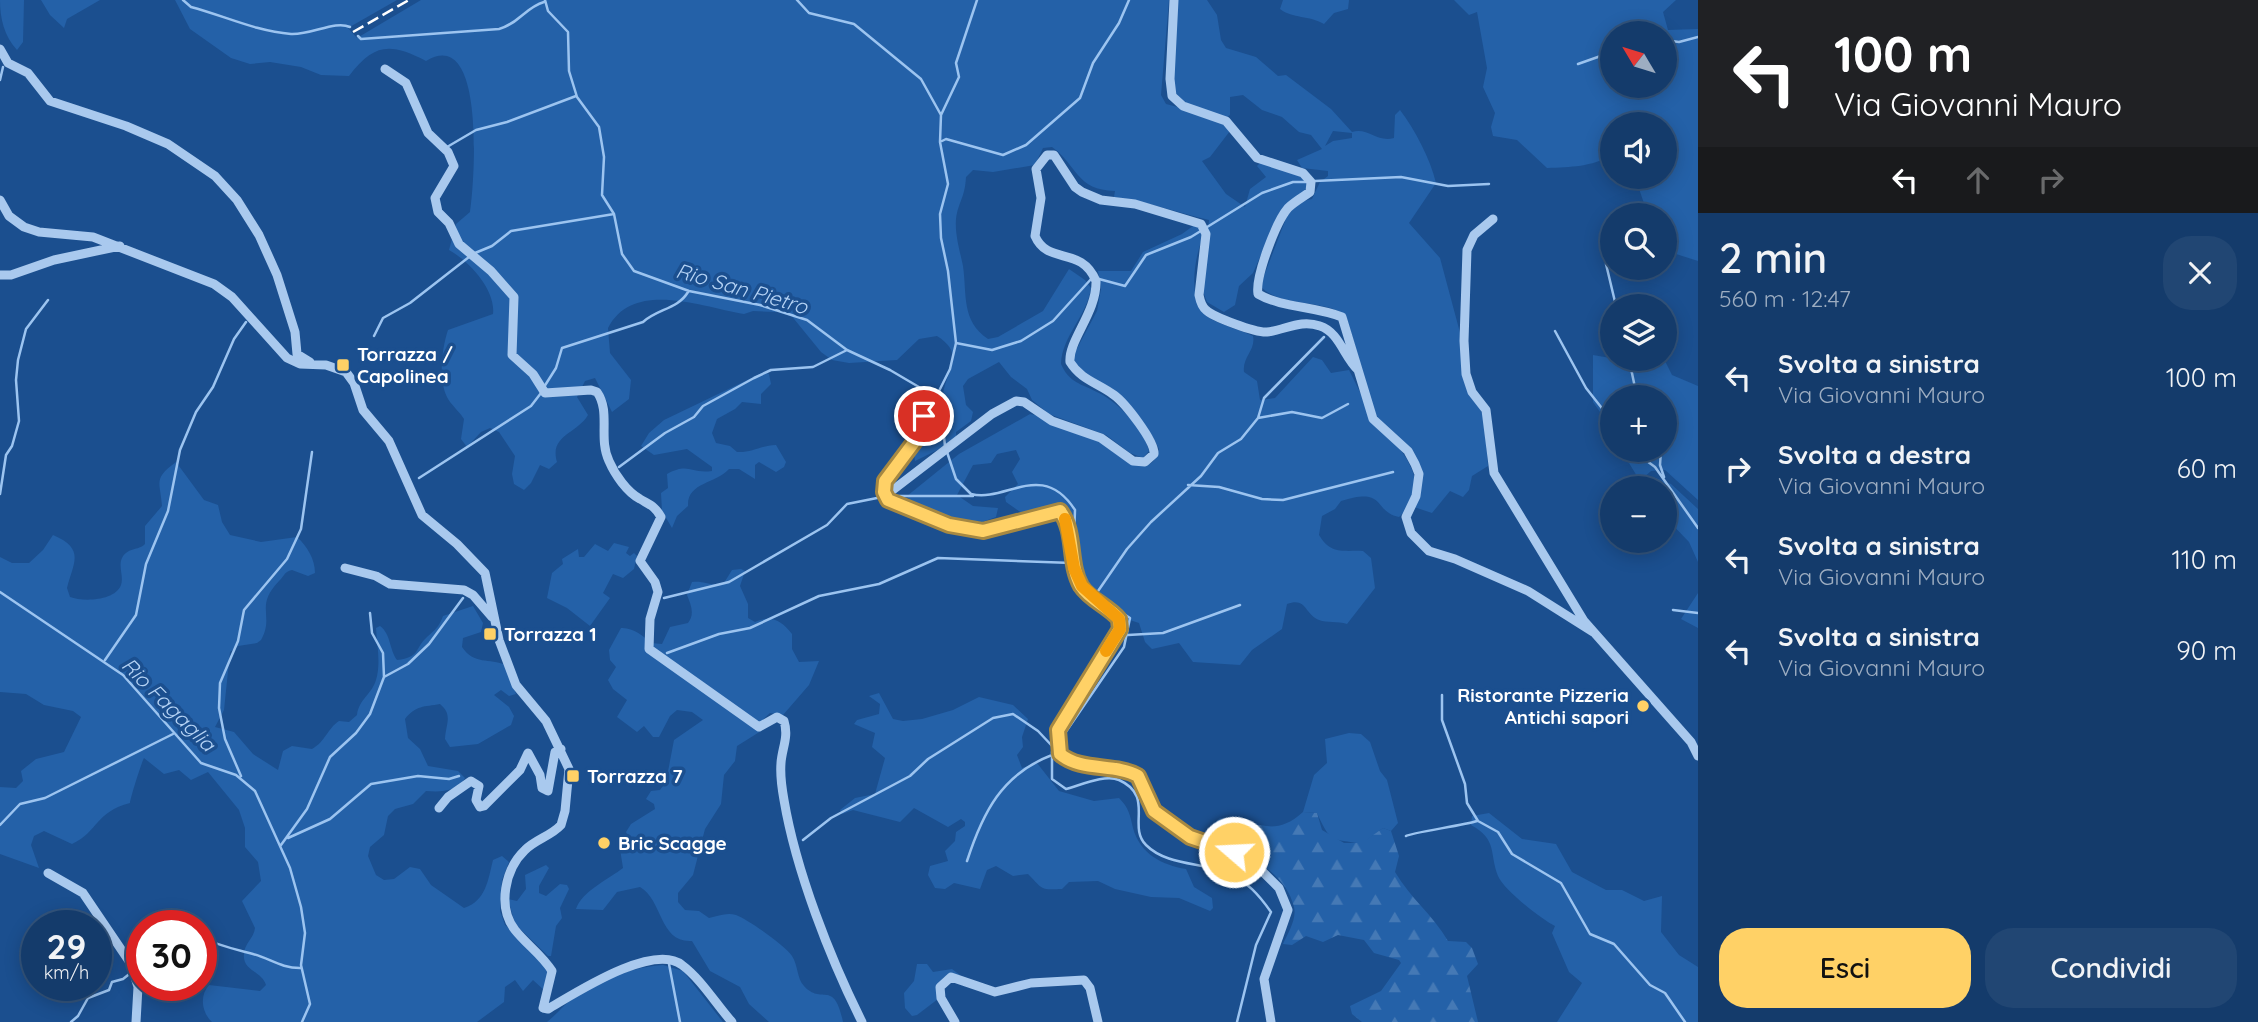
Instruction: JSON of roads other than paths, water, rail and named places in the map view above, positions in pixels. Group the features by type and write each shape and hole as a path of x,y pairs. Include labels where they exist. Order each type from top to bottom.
{"street":[{"path":"1174,0 1170,79 1172,96 1183,106 1226,121 1257,158 1303,173 1311,182 1310,192 1286,210 1259,268 1256,282 1258,294 1272,302 1314,307 1342,317 1373,419 1408,451 1416,464 1419,474 1416,496 1406,517 1411,533 1429,551 1455,559 1528,591 1593,632"},
{"path":"0,49 8,62 28,73 50,101 126,125 168,144 215,176 237,200 259,235 277,275 295,332 297,354 315,364"},
{"path":"385,69 406,83 428,133 452,158 454,166 435,198 438,212 449,223 459,244 491,271 514,297 512,355 533,374 545,393 591,390 597,392 605,411 602,444 613,471 629,490 649,503 661,517 640,561 655,582 658,592 650,619 649,649 759,727 777,717 784,721 787,740 781,763 783,799 795,850 825,937 862,1022"},
{"path":"885,496 992,414 1016,401 1024,402 1052,421 1101,438 1133,461 1145,462 1154,454 1154,445 1124,405 1116,397 1083,378 1070,362 1072,348 1094,306 1096,281 1084,262 1049,251 1037,240 1034,230 1041,198 1036,174 1039,162 1047,155 1054,155 1075,187 1091,196 1135,204 1201,224 1206,234 1199,295 1206,310 1259,331 1295,324 1321,326 1335,335 1342,352 1358,370"},
{"path":"0,200 9,216 24,227 40,232 93,237 122,246 214,284 232,297 287,358 300,364 315,364 346,372 354,383 363,410 389,441 422,515 457,544 485,573 496,628"},
{"path":"1493,219 1474,235 1467,250 1464,341 1466,374 1472,392 1486,410 1494,473 1584,621 1691,742 1698,756"},
{"path":"0,275 122,246"},
{"path":"923,409 925,426 885,481 885,496 894,504 949,525 983,531 1056,511 1064,516 1082,586 1115,615 1120,629 1057,735 1058,750 1064,758 1096,767 1119,768 1138,776 1154,811 1190,837 1234,852 1263,872 1279,888 1288,910 1264,979 1271,1022"},
{"path":"345,568 376,576 390,584 464,590 490,613 516,685 540,711 561,749 570,774 564,818 557,829 532,844 516,860 505,886 506,906 513,928 552,971 543,1008 551,1008 578,990 632,966 670,960 684,966 732,1022"},
{"path":"439,808 448,797 471,781 479,786 476,800 480,807 484,806 520,770 528,753 540,775 542,788 548,791 555,752 561,749"},
{"path":"48,873 83,892 131,964 138,987 136,1022"},
{"path":"955,1022 941,998 940,987 951,977 995,992 1031,983 1084,980 1090,988 1098,1022"}],"waterway":[{"path":"183,0 191,7 278,32 299,34 337,25 350,27"},
{"name":"Rio San Pietro","path":"545,0 548,11 568,32 569,71 577,97 599,127 604,157 602,195 614,214 622,254 634,271 689,291 760,305 807,320 847,350 924,390 936,405 942,420 945,446"},
{"path":"797,0 809,13 854,24 921,79 941,115"},
{"path":"934,401 950,369 956,343 948,271 941,238 940,214 948,184 940,142 941,115 959,77 956,63 977,0"},
{"path":"940,142 946,139 1003,155 1026,145 1080,98 1093,63 1119,23 1129,0"},
{"path":"358,36 361,39 499,29 544,2"},
{"path":"1677,42 1698,37"},
{"path":"1578,64 1600,56"},
{"path":"0,80 3,67"},
{"path":"447,147 476,130 507,122 576,96"},
{"path":"1315,181 1401,177 1448,186 1489,184"},
{"path":"1099,279 1125,286 1146,255 1191,237 1262,193 1293,182 1308,182"},
{"path":"475,253 492,246 511,231 614,214"},
{"path":"374,336 383,318 410,303 469,257"},
{"path":"956,343 992,350 1021,341 1053,321 1092,278"},
{"path":"1610,280 1613,294"},
{"path":"544,387 556,368 562,348 643,322 673,306 688,292"},
{"path":"0,494 6,455 12,446 19,421 16,380 18,360 26,329 48,300"},
{"path":"105,660 136,615 146,564 168,511 180,450 196,412 213,387 234,339 246,322"},
{"path":"1555,331 1586,388 1600,406"},
{"path":"1258,418 1264,398 1324,337"},
{"path":"619,467 665,433 694,417 703,406 754,378 771,370 813,367 847,350"},
{"path":"1632,371 1634,385"},
{"path":"419,478 531,406 541,393"},
{"path":"1096,594 1127,549 1151,522 1201,476 1218,453 1241,439 1258,418 1292,412 1322,418 1348,404"},
{"path":"241,776 225,739 219,708 220,683 238,641 244,610 287,559 301,529 312,452"},
{"name":"Rio San Pietro","path":"947,452 956,479 971,494 984,495 1037,485 1050,487 1062,495 1075,510 1074,538"},
{"path":"1648,462 1655,467 1698,528"},
{"path":"1660,462 1664,476"},
{"path":"1188,485 1219,487 1262,499 1283,500 1393,472"},
{"path":"889,496 973,496"},
{"path":"664,598 729,582 827,525 847,504 882,497"},
{"path":"667,653 719,634 750,628 819,596 879,584 938,558 1072,563"},
{"name":"Rio Fagaglia","path":"0,592 123,675 201,763 236,775 255,791 290,868 301,907 305,933 301,965 310,1004 302,1022"},
{"path":"281,845 307,809 330,757 356,733 370,714 384,677 408,664 429,644 463,598"},
{"name":"Rio San Pietro","path":"1063,736 1124,647 1130,618 1110,605"},
{"path":"1128,635 1163,633 1240,605"},
{"path":"1673,610 1698,613"},
{"path":"370,613 372,633 383,653 384,677"},
{"path":"1442,695 1442,720 1465,784 1467,803 1478,821 1498,832 1512,854 1561,883 1590,934 1614,944 1650,985 1665,993 1685,1022"},
{"path":"803,840 831,818 910,776 928,759 993,718 1013,714 1038,731 1054,748"},
{"path":"0,825 20,804 45,798 173,734"},
{"name":"Rio San Pietro","path":"1057,745 1052,752 1052,779 1066,789 1100,779 1119,780 1136,794 1141,837 1154,852 1234,876 1252,889 1271,912 1256,945 1237,1022"},
{"path":"967,861 980,826 1007,784 1035,763 1052,755"},
{"path":"288,838 330,819 371,784 418,776 449,779 459,776"},
{"path":"1406,836 1477,821"},
{"path":"217,944 282,965 300,968"},
{"path":"669,964 680,1022"},
{"path":"71,1022 78,1016 88,998 109,990 112,982 126,977"}],"railway":[{"path":"353,32 409,0"}],"place":[{"name":"Torrazza / Capolinea","path":"343,365"},
{"name":"Torrazza 1","path":"490,634"},
{"name":"Ristorante Pizzeria Antichi sapori","path":"1643,706"},
{"name":"Torrazza 7","path":"573,776"},
{"name":"Bric Scagge","path":"604,843"}]}
